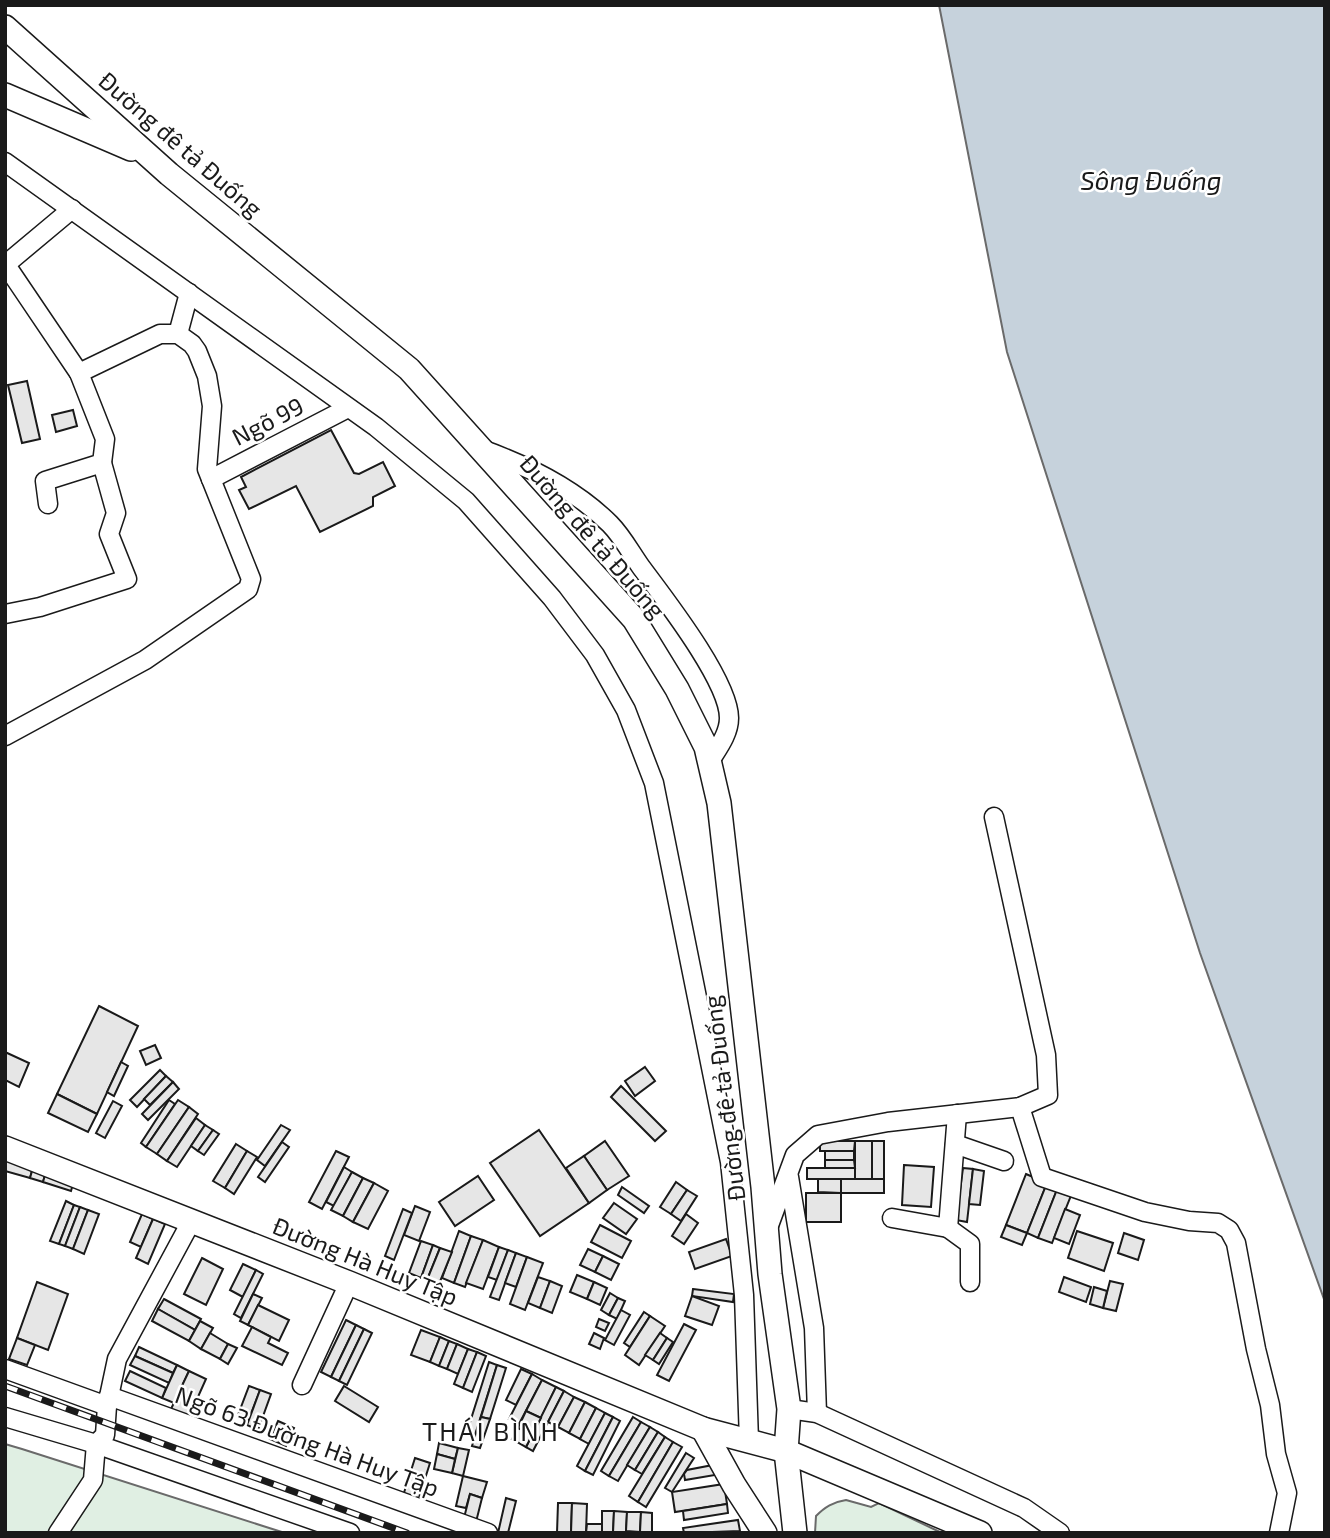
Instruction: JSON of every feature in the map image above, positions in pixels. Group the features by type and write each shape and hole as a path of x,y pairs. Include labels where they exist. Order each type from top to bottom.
{"main road":[{"name":"Đường đê tả Đuống","path":"5,27 150,157 410,369 634,619 677,689 706,747 719,803 766,1231 789,1409 786,1451 795,1533"},
{"path":"5,95 150,157"},
{"name":"Đường Hà Huy Tập","path":"5,1148 349,1283 704,1429 786,1451 980,1533"},
{"path":"704,1429 734,1485 765,1533"}],"street":[{"path":"5,162 348,408 466,501 574,625 611,681 641,746 654,783 730,1162 744,1295 749,1441"},
{"path":"5,614 40,607 127,579 109,534 116,513 102,463 105,439 79,373 6,265 72,209"},
{"path":"178,334 189,293"},
{"path":"5,736 145,660 248,589 251,579 207,469 212,406 207,376 197,351 185,338 168,332 152,336 79,373"},
{"name":"Ngõ 99","path":"211,479 348,408"},
{"path":"480,449 514,460 547,478 610,524 704,657 728,708 727,731 710,761"},
{"path":"48,504 45,481 102,463"},
{"path":"766,1231 795,1155 818,1135 888,1122 1020,1108 1048,1094 1046,1055 994,817"},
{"path":"1020,1108 1042,1177 1145,1212 1189,1222 1218,1223 1229,1230 1236,1243 1256,1349 1270,1405 1276,1454 1287,1493 1279,1533"},
{"path":"948,1228 957,1114"},
{"path":"955,1144 1004,1161"},
{"path":"788,1173 814,1328 817,1413"},
{"path":"892,1218 948,1228 970,1244 970,1282"},
{"path":"58,1533 93,1480 96,1444 105,1435 108,1401 117,1359 192,1220"},
{"path":"302,1385 349,1283"},
{"name":"Ngõ 63 Đường Hà Huy Tập","path":"5,1369 108,1401 488,1533"},
{"path":"789,1409 817,1413 1024,1508 1060,1533"},
{"path":"5,1418 96,1444 350,1533"}],"green space":[{"path":"5,1444 22,1449 285,1533 5,1533"},
{"path":"846,1500 871,1507 879,1503 942,1533 815,1533 816,1516 830,1505"}],"water":[{"name":"Sông Đuống","path":"939,5 1325,5 1325,1302 1200,953 1007,352"}],"building":[{"path":"27,381 40,439 22,443 8,385"},
{"path":"73,410 77,426 56,432 52,415"},
{"path":"331,430 354,473 359,474 383,462 395,486 373,497 373,506 320,532 296,486 249,509 239,490 246,487 241,477"},
{"path":"99,1006 138,1026 97,1114 57,1094"},
{"path":"155,1045 161,1058 146,1065 140,1051"},
{"path":"5,1052 29,1063 19,1087 5,1080"},
{"path":"121,1062 128,1066 114,1096 107,1092"},
{"path":"645,1067 655,1081 635,1096 625,1081"},
{"path":"160,1070 166,1076 137,1107 130,1100"},
{"path":"166,1076 173,1082 150,1105 144,1099"},
{"path":"173,1082 179,1089 148,1120 142,1114"},
{"path":"621,1086 666,1131 655,1141 611,1097"},
{"path":"57,1094 97,1114 88,1132 48,1113"},
{"path":"169,1100 175,1104 146,1147 141,1143"},
{"path":"178,1100 189,1107 157,1154 146,1147"},
{"path":"113,1101 122,1106 105,1138 96,1133"},
{"path":"189,1107 198,1114 167,1161 157,1154"},
{"path":"196,1118 205,1125 177,1167 167,1161"},
{"path":"205,1125 213,1130 198,1151 191,1146"},
{"path":"281,1125 290,1130 265,1166 257,1160"},
{"path":"213,1130 219,1134 204,1155 198,1151"},
{"path":"539,1130 589,1203 540,1236 490,1163"},
{"path":"605,1141 629,1176 607,1190 584,1156"},
{"path":"820,1141 855,1141 854,1151 820,1151"},
{"path":"855,1141 872,1141 872,1179 855,1179"},
{"path":"872,1141 884,1141 884,1179 872,1179"},
{"path":"282,1142 289,1147 265,1182 258,1177"},
{"path":"236,1144 247,1151 225,1188 213,1181"},
{"path":"247,1151 257,1157 234,1194 225,1188"},
{"path":"336,1151 349,1157 322,1209 309,1202"},
{"path":"825,1151 854,1151 854,1160 825,1160"},
{"path":"584,1156 607,1190 589,1203 566,1168"},
{"path":"5,1159 33,1167 30,1178 5,1171"},
{"path":"825,1160 854,1160 855,1168 825,1168"},
{"path":"34,1164 47,1168 43,1182 30,1178"},
{"path":"904,1165 934,1167 931,1207 902,1205"},
{"path":"344,1167 352,1172 334,1206 326,1202"},
{"path":"47,1168 75,1177 71,1191 43,1182"},
{"path":"807,1168 855,1168 855,1179 807,1179"},
{"path":"963,1168 973,1169 967,1222 956,1220"},
{"path":"973,1169 984,1171 980,1205 969,1204"},
{"path":"352,1172 363,1178 343,1216 331,1210"},
{"path":"1026,1174 1047,1183 1027,1233 1006,1225"},
{"path":"478,1176 494,1200 455,1226 439,1202"},
{"path":"363,1178 374,1183 353,1222 343,1216"},
{"path":"818,1179 841,1179 841,1193 818,1192"},
{"path":"841,1179 884,1179 884,1193 841,1193"},
{"path":"676,1182 687,1190 671,1214 660,1207"},
{"path":"374,1183 388,1191 368,1229 353,1222"},
{"path":"1047,1183 1058,1187 1038,1238 1027,1233"},
{"path":"622,1187 649,1206 644,1213 618,1195"},
{"path":"1058,1187 1072,1193 1052,1243 1038,1238"},
{"path":"687,1190 697,1196 681,1221 671,1214"},
{"path":"806,1193 841,1193 841,1222 806,1222"},
{"path":"66,1201 74,1205 59,1244 50,1241"},
{"path":"614,1203 637,1219 626,1234 603,1218"},
{"path":"74,1205 80,1207 65,1246 59,1244"},
{"path":"415,1206 430,1212 419,1241 404,1235"},
{"path":"80,1207 88,1210 73,1249 65,1246"},
{"path":"403,1209 412,1213 394,1260 385,1256"},
{"path":"1065,1209 1080,1215 1069,1244 1054,1238"},
{"path":"88,1210 99,1214 84,1254 73,1249"},
{"path":"142,1214 153,1219 141,1247 130,1242"},
{"path":"686,1214 698,1223 684,1244 672,1236"},
{"path":"153,1219 165,1224 148,1264 136,1258"},
{"path":"600,1225 631,1241 622,1258 591,1242"},
{"path":"1006,1225 1027,1233 1022,1245 1001,1237"},
{"path":"459,1231 471,1236 454,1283 442,1278"},
{"path":"1077,1231 1113,1243 1104,1271 1068,1258"},
{"path":"1124,1233 1144,1240 1138,1260 1118,1253"},
{"path":"471,1236 483,1240 465,1287 454,1283"},
{"path":"726,1239 732,1256 695,1269 689,1252"},
{"path":"483,1240 499,1247 483,1289 466,1283"},
{"path":"421,1241 433,1245 421,1278 409,1273"},
{"path":"433,1245 440,1248 427,1280 421,1278"},
{"path":"499,1247 508,1250 497,1280 488,1277"},
{"path":"440,1248 452,1252 439,1284 427,1280"},
{"path":"588,1249 603,1256 595,1272 580,1265"},
{"path":"508,1250 516,1253 499,1300 490,1297"},
{"path":"516,1253 527,1257 516,1287 505,1283"},
{"path":"603,1256 619,1264 611,1280 595,1272"},
{"path":"527,1257 543,1263 525,1310 510,1304"},
{"path":"202,1258 223,1269 206,1305 184,1294"},
{"path":"243,1264 256,1270 243,1297 230,1290"},
{"path":"256,1270 263,1274 241,1318 234,1314"},
{"path":"577,1275 594,1282 587,1299 570,1292"},
{"path":"538,1277 550,1281 540,1308 528,1303"},
{"path":"1064,1277 1091,1287 1086,1302 1059,1292"},
{"path":"550,1281 562,1286 552,1313 540,1308"},
{"path":"1110,1281 1123,1284 1116,1311 1103,1308"},
{"path":"37,1282 68,1294 48,1350 17,1338"},
{"path":"594,1282 607,1288 600,1305 587,1299"},
{"path":"1094,1287 1107,1291 1103,1308 1090,1304"},
{"path":"693,1289 734,1294 733,1302 692,1296"},
{"path":"610,1293 618,1298 609,1315 601,1310"},
{"path":"253,1294 262,1298 248,1325 240,1321"},
{"path":"692,1296 719,1306 712,1325 685,1316"},
{"path":"618,1298 625,1301 617,1319 609,1315"},
{"path":"164,1299 201,1319 195,1330 158,1309"},
{"path":"258,1305 289,1320 279,1341 248,1325"},
{"path":"158,1309 195,1330 189,1341 152,1321"},
{"path":"621,1310 630,1315 614,1345 605,1340"},
{"path":"644,1312 650,1316 630,1347 624,1343"},
{"path":"650,1316 665,1326 639,1365 625,1355"},
{"path":"599,1319 609,1323 605,1331 596,1327"},
{"path":"346,1320 356,1325 331,1377 321,1372"},
{"path":"200,1321 213,1328 201,1349 189,1341"},
{"path":"684,1324 696,1330 669,1381 657,1375"},
{"path":"356,1325 364,1329 339,1381 331,1377"},
{"path":"252,1327 271,1337 268,1343 288,1353 282,1365 242,1346"},
{"path":"364,1329 372,1333 347,1385 339,1381"},
{"path":"421,1330 440,1337 430,1362 411,1355"},
{"path":"210,1333 228,1344 220,1359 201,1349"},
{"path":"594,1333 604,1338 600,1349 589,1344"},
{"path":"660,1333 667,1338 653,1360 645,1355"},
{"path":"440,1337 449,1341 439,1366 430,1362"},
{"path":"17,1338 35,1345 27,1365 9,1359"},
{"path":"667,1338 673,1342 659,1364 653,1360"},
{"path":"449,1341 457,1344 447,1369 439,1366"},
{"path":"228,1344 237,1348 228,1364 220,1359"},
{"path":"457,1344 468,1349 458,1374 447,1369"},
{"path":"139,1347 177,1365 173,1373 135,1356"},
{"path":"468,1349 477,1352 463,1388 454,1384"},
{"path":"477,1352 486,1356 472,1392 463,1388"},
{"path":"135,1356 173,1373 169,1383 130,1365"},
{"path":"489,1362 497,1365 474,1438 466,1435"},
{"path":"177,1365 189,1371 174,1403 162,1398"},
{"path":"497,1365 506,1368 490,1419 481,1417"},
{"path":"521,1369 532,1374 516,1405 506,1400"},
{"path":"130,1371 166,1388 162,1398 125,1381"},
{"path":"189,1371 206,1379 189,1417 171,1409"},
{"path":"532,1374 542,1380 519,1424 509,1419"},
{"path":"542,1380 556,1387 541,1418 526,1411"},
{"path":"249,1386 260,1390 249,1419 238,1415"},
{"path":"344,1386 378,1407 369,1422 335,1401"},
{"path":"556,1387 564,1391 533,1451 526,1447"},
{"path":"260,1390 271,1394 258,1430 247,1425"},
{"path":"564,1391 574,1397 558,1427 548,1422"},
{"path":"574,1397 585,1402 569,1433 558,1427"},
{"path":"585,1402 596,1408 580,1439 569,1433"},
{"path":"596,1408 605,1413 589,1444 580,1439"},
{"path":"526,1411 541,1418 532,1435 518,1428"},
{"path":"605,1413 613,1417 585,1471 577,1466"},
{"path":"481,1417 490,1419 480,1448 472,1446"},
{"path":"613,1417 620,1421 593,1475 585,1471"},
{"path":"633,1417 641,1422 609,1476 601,1471"},
{"path":"278,1421 294,1428 286,1446 270,1439"},
{"path":"641,1422 650,1427 618,1481 609,1476"},
{"path":"650,1427 658,1432 635,1470 627,1465"},
{"path":"518,1428 532,1435 526,1447 512,1439"},
{"path":"658,1432 665,1437 642,1474 635,1470"},
{"path":"665,1437 673,1442 638,1502 629,1496"},
{"path":"673,1442 682,1447 646,1507 638,1502"},
{"path":"439,1443 458,1448 455,1459 437,1454"},
{"path":"458,1448 469,1450 463,1476 452,1473"},
{"path":"686,1453 694,1458 672,1492 665,1488"},
{"path":"437,1454 455,1459 452,1473 434,1469"},
{"path":"415,1458 430,1463 417,1504 402,1499"},
{"path":"713,1465 715,1475 685,1480 684,1474 687,1470"},
{"path":"463,1476 487,1482 482,1498 470,1494 466,1508 456,1506"},
{"path":"724,1484 727,1504 675,1512 672,1492"},
{"path":"470,1494 482,1498 475,1526 463,1522"},
{"path":"506,1498 516,1501 508,1533 498,1533"},
{"path":"558,1503 572,1503 571,1533 557,1533"},
{"path":"572,1503 587,1504 586,1533 571,1533"},
{"path":"727,1504 728,1513 684,1520 683,1511"},
{"path":"602,1511 614,1511 613,1533 602,1533"},
{"path":"614,1511 627,1512 626,1533 613,1533"},
{"path":"627,1512 641,1512 640,1532 626,1531"},
{"path":"641,1512 652,1513 652,1532 640,1532"},
{"path":"738,1520 740,1531 684,1533 683,1528"},
{"path":"587,1524 602,1524 602,1533 586,1533"}],"railway":[{"path":"5,1386 407,1533"}],"district":[{"name":"THÁI BÌNH","path":"491,1432"}]}
